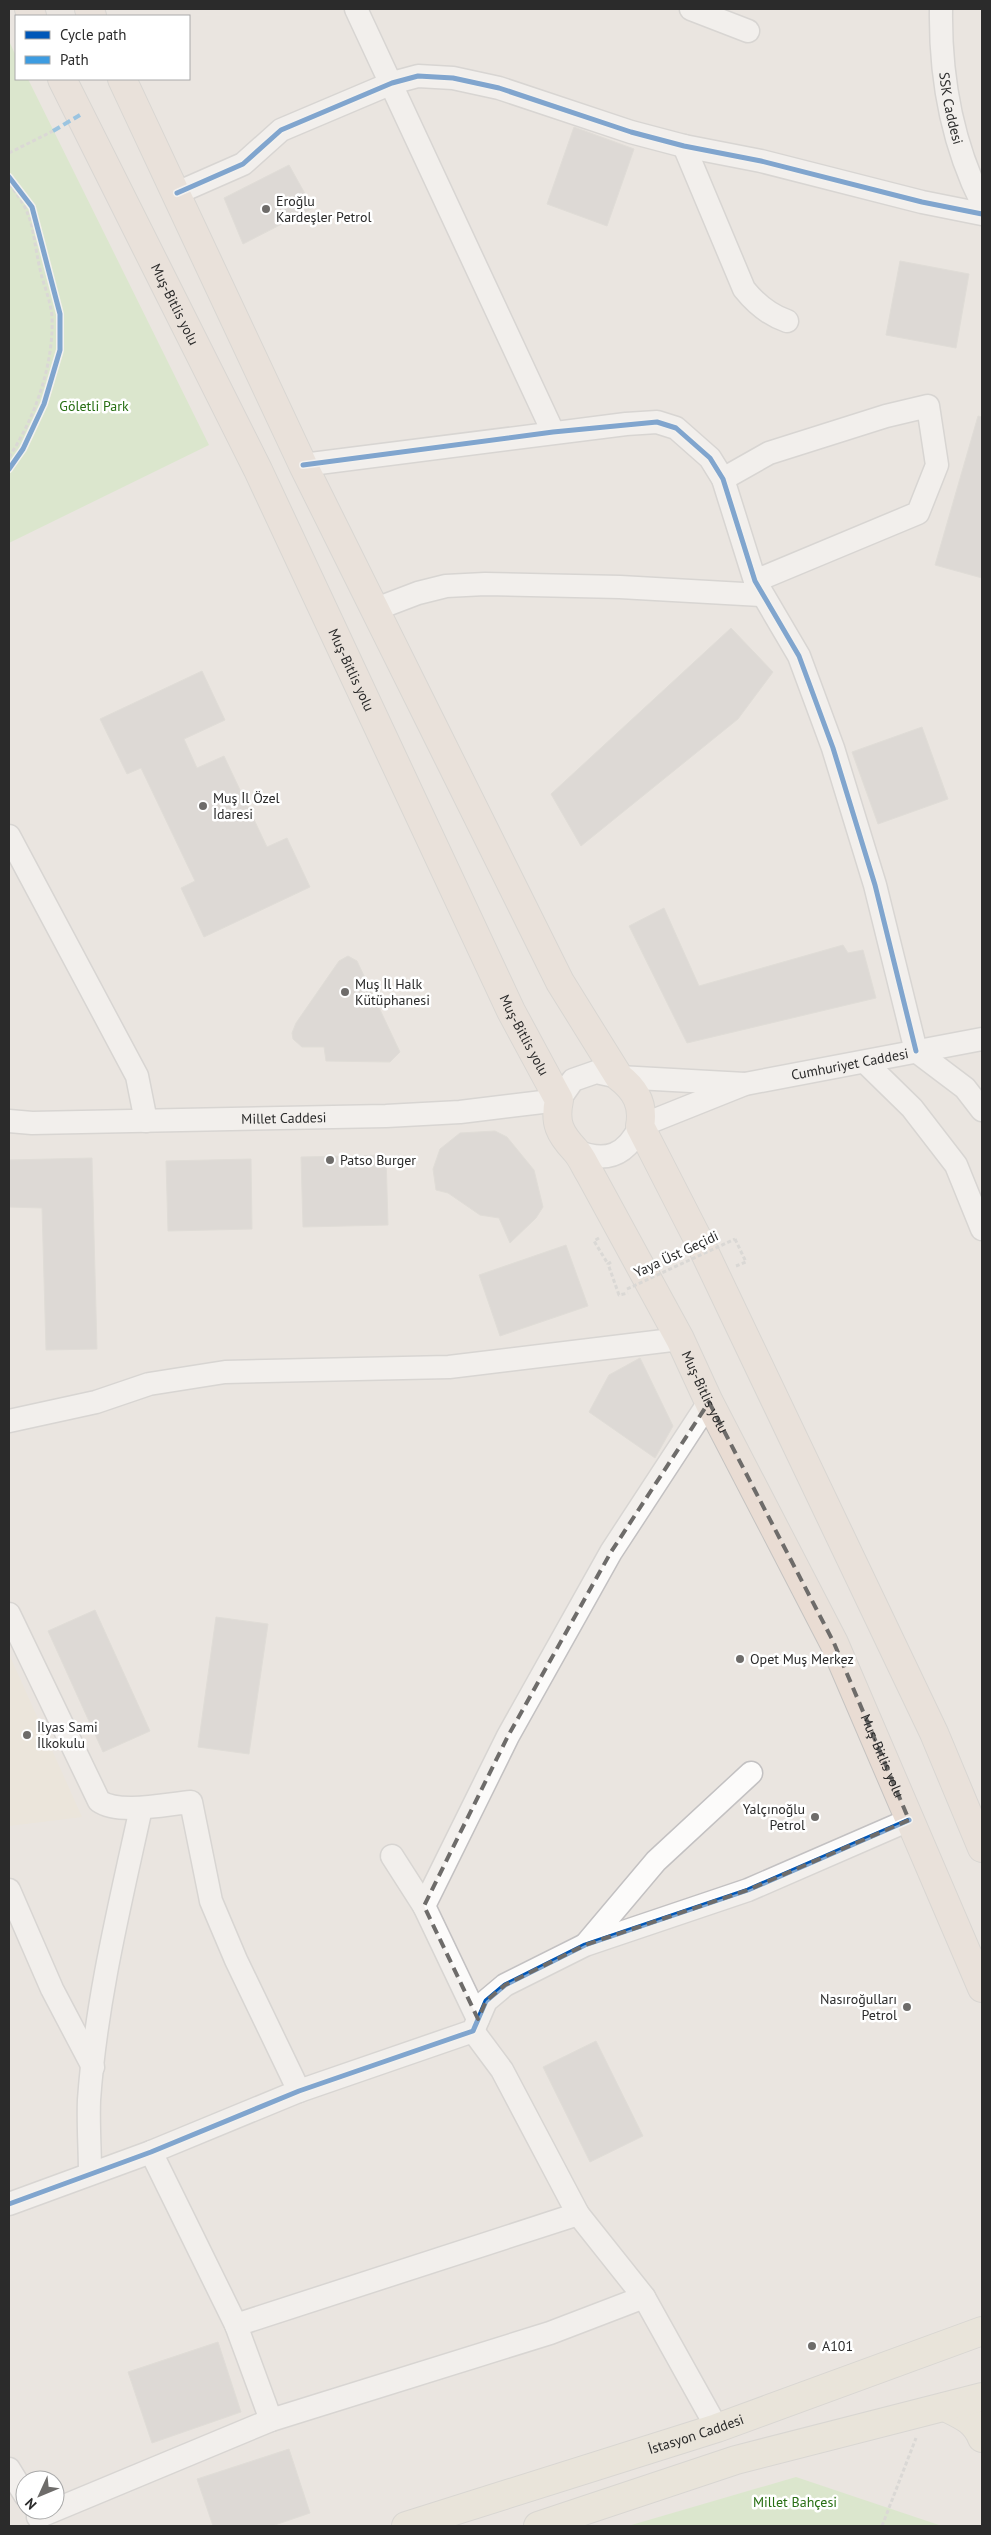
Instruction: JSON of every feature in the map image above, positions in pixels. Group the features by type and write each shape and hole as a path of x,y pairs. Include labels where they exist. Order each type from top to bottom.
{"highway":[{"name":"Muş-Bitlis yolu","path":"63,80 258,470 511,1011 559,1100 556,1114 562,1136 576,1150 680,1340 709,1402 834,1643 982,1988"},
{"path":"122,80 304,465 560,982 619,1077 630,1086 638,1098 642,1118 640,1126 703,1249 934,1733 982,1848"}],"main road":[{"name":"İstasyon Caddesi","path":"406,2526 717,2428 982,2331"},
{"path":"538,2526 736,2460 982,2397"},
{"path":"935,2409 968,2418 976,2425 982,2438"}],"street":[{"path":"356,9 553,432"},
{"path":"691,9 748,31"},
{"name":"SSK Caddesi","path":"941,9 948,97 956,141 982,203"},
{"path":"177,193 243,164 281,130 392,83 418,76 452,78 499,88 631,132 684,146 761,161 884,193 982,214"},
{"path":"684,146 744,289 753,301 775,317 787,321"},
{"path":"376,609 418,593 446,586 547,584 758,588 918,513 937,465 928,406 886,416 769,453 722,479"},
{"path":"304,465 553,432 657,422 676,428 710,458 722,479 758,588 799,656 833,748 875,885 916,1051 965,1088 982,1110"},
{"path":"9,836 137,1076 146,1121"},
{"name":"Cumhuriyet Caddesi","path":"640,1126 745,1084 982,1040"},
{"path":"865,1062 912,1108 956,1165 982,1228"},
{"name":"Cumhuriyet Caddesi","path":"559,1100 565,1089 584,1074 608,1073 619,1077 745,1084"},
{"name":"Millet Caddesi","path":"9,1121 32,1123 386,1116 460,1112 559,1100"},
{"path":"576,1150 590,1156 604,1157 618,1153 634,1139 640,1126"},
{"path":"9,1421 96,1402 148,1384 225,1372 449,1368 680,1340"},
{"path":"424,1906 508,1736 611,1552 709,1402"},
{"path":"9,1614 99,1801 113,1807 141,1808 190,1802 211,1901 236,1960 299,2092"},
{"path":"585,1945 656,1861 751,1773"},
{"path":"90,2173 89,2101 93,2067 112,1937 141,1808"},
{"path":"9,2204 151,2152 299,2092 475,2025 486,2001 505,1985 585,1945 748,1890 909,1820"},
{"path":"392,1856 424,1906 475,2025 502,2070 578,2214 644,2297 717,2428"},
{"path":"9,1890 52,1990 93,2067"},
{"path":"151,2152 236,2325 271,2420"},
{"path":"236,2325 578,2214"},
{"path":"65,2507 271,2420 550,2333 644,2297"}],"path":[{"path":"9,153 53,131"},
{"path":"9,177 32,207 57,305"},
{"path":"9,184 30,216 40,268 52,315 51,346 38,399 18,444 9,457"},
{"path":"47,395 52,377"},
{"path":"28,440 40,413"},
{"path":"14,462 18,455"},
{"path":"594,1241 608,1264 619,1295"},
{"path":"608,1264 612,1261 616,1268"},
{"path":"882,2526 935,2409"}],"highlighted area":[{"path":"709,1402 834,1643 909,1820 748,1890 585,1945 505,1985 486,2001 478,2019 424,1906 508,1736 611,1552"}],"shaded area":[{"name":"İlyas Sami İlkokulu","path":"9,1654 82,1817 9,1826"}],"green space":[{"name":"Göletli Park","path":"9,41 15,54 15,80 28,80 209,445 9,543"},
{"name":"Millet Bahçesi","path":"796,2477 942,2526 628,2526"}],"building":[{"path":"574,127 634,149 607,226 547,204"},
{"path":"289,165 313,208 243,244 224,198"},
{"path":"900,261 969,274 956,348 886,335"},
{"path":"978,416 982,417 982,578 935,565"},
{"path":"731,628 773,672 738,719 581,846 551,794"},
{"name":"Muş İl Özel İdaresi","path":"202,671 225,720 184,739 197,768 224,756 267,847 287,838 310,887 204,937 181,888 195,881 141,768 127,774 100,719"},
{"path":"922,727 948,799 878,824 852,752"},
{"path":"664,908 699,986 843,945 848,953 863,950 876,998 687,1043 629,926"},
{"name":"Muş İl Halk Kütüphanesi","path":"348,956 357,961 400,1052 390,1062 326,1061 324,1047 302,1047 293,1039 292,1033 296,1023 339,961"},
{"path":"495,1131 507,1137 534,1170 543,1207 536,1218 510,1243 499,1218 480,1215 448,1193 436,1190 433,1169 440,1149 460,1133"},
{"path":"386,1155 388,1225 303,1227 301,1157"},
{"path":"92,1158 97,1349 46,1350 42,1208 9,1207 9,1160"},
{"path":"251,1159 252,1229 168,1231 166,1161"},
{"path":"566,1245 588,1306 500,1336 479,1275"},
{"path":"640,1358 673,1426 655,1458 589,1412 609,1375"},
{"path":"95,1610 150,1731 103,1752 48,1631"},
{"path":"216,1617 268,1624 249,1754 198,1747"},
{"path":"596,2041 643,2136 590,2162 543,2067"},
{"path":"218,2342 241,2412 152,2443 128,2372"},
{"path":"289,2449 310,2513 272,2526 213,2526 197,2479"}],"marked path":[{"path":"53,131 80,115"}],"cycle path":[{"path":"177,193 243,164 281,130 392,83 418,76 453,78 499,88 631,132 684,146 761,161 922,202 982,214"},
{"path":"9,177 32,207 60,314 60,350 44,404 23,449 9,469"},
{"path":"303,465 553,432 657,422 676,428 710,458 723,479 755,581 799,656 833,748 875,885 916,1051"},
{"path":"9,2204 151,2152 299,2091 473,2031 486,2001 505,1985 585,1945 748,1890 909,1820"}],"place":[{"name":"Eroğlu Kardeşler Petrol","path":"266,209"},
{"name":"Muş İl Özel İdaresi","path":"203,806"},
{"name":"Muş İl Halk Kütüphanesi","path":"345,992"},
{"name":"Patso Burger","path":"330,1160"},
{"name":"Opet Muş Merkez","path":"740,1659"},
{"name":"İlyas Sami İlkokulu","path":"27,1735"},
{"name":"Yalçınoğlu Petrol","path":"815,1817"},
{"name":"Nasıroğulları Petrol","path":"907,2007"},
{"name":"A101","path":"812,2346"}]}
